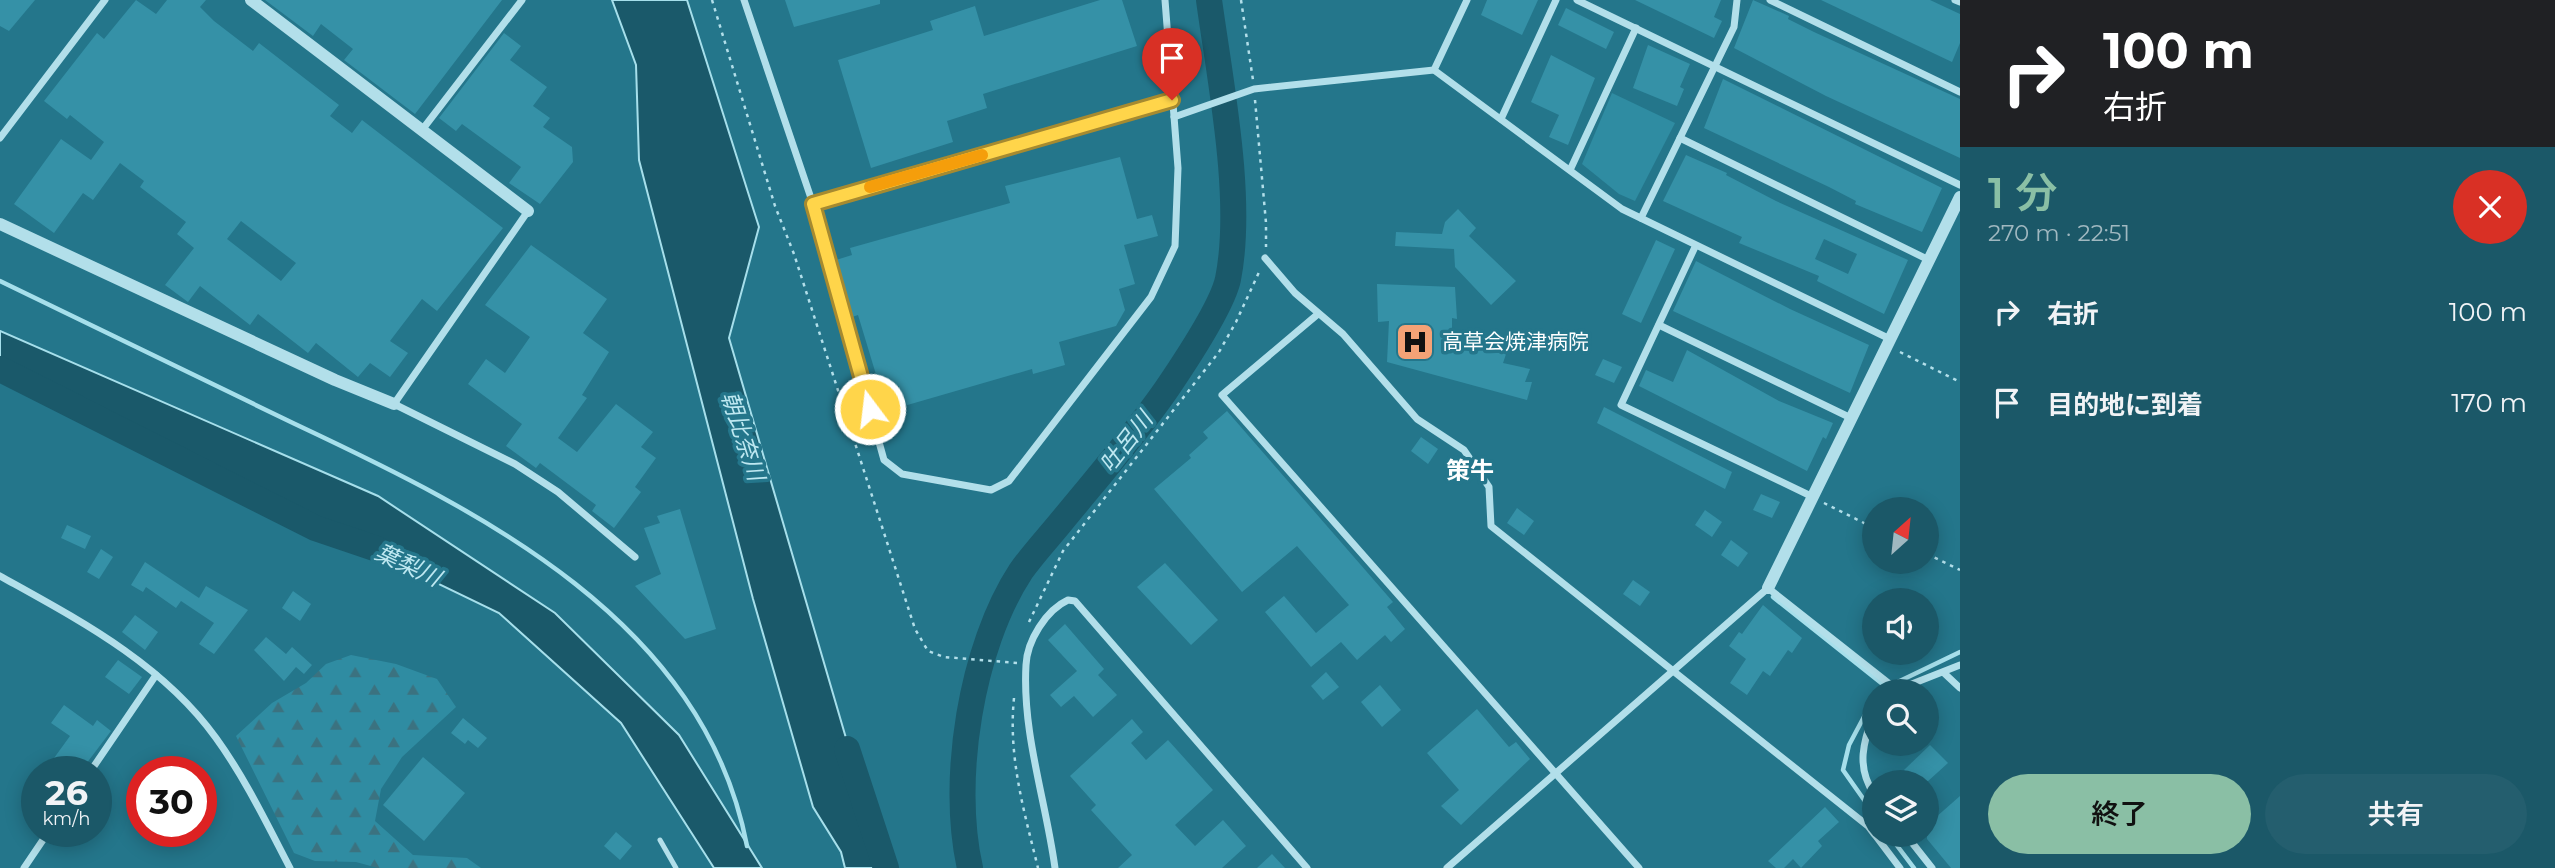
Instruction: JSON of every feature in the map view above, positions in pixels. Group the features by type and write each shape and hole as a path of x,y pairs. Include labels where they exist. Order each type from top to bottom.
{"street":[{"path":"0,138 106,0"},
{"path":"251,0 528,211 394,404"},
{"path":"422,130 522,0"},
{"path":"744,0 813,204 884,460 902,474 991,490 1001,487 1151,297 1175,246 1178,168 1164,0"},
{"path":"1434,70 1467,0"},
{"path":"1501,119 1556,0"},
{"path":"1577,0 1715,64 1960,185"},
{"path":"1641,218 1734,27 1737,0"},
{"path":"1770,0 1960,92"},
{"path":"1955,0 1960,2"},
{"path":"1571,168 1636,28"},
{"path":"1174,117 1254,89 1434,70 1571,168 1622,209 1889,342"},
{"path":"813,204 1172,100"},
{"path":"1679,138 1929,260"},
{"path":"1447,868 1768,588 1960,198"},
{"path":"0,224 335,380 394,404 515,464 558,492 635,557"},
{"path":"1695,247 1621,405 1814,498"},
{"path":"1265,258 1318,314 1343,334 1417,419 1464,450 1481,470 1489,487 1491,526 1674,670 1862,823"},
{"path":"1318,314 1222,395 1639,868"},
{"path":"1659,325 1851,418"},
{"path":"0,576 95,630 156,675 216,738 290,868"},
{"path":"1768,588 1883,679"},
{"path":"1055,868 1031,743 1026,664 1031,646 1050,611 1068,600 1075,601 1307,868"},
{"path":"1927,679 1960,665"},
{"path":"1944,673 1960,688"},
{"path":"101,756 156,675"},
{"path":"24,868 38,847"},
{"path":"1885,847 1900,868"},
{"path":"1915,847 1932,868"}],"lane":[{"path":"660,840 676,868"}],"path":[{"path":"712,0 775,206 794,254 915,629 928,651 944,657 1026,664"},
{"path":"1031,646 1029,619 1063,551 1219,352 1237,322 1265,258 1266,223 1254,89 1241,0"},
{"path":"1889,342 1960,382"},
{"path":"1814,498 1862,522"},
{"path":"1939,560 1960,570"},
{"path":"1018,687 1011,735 1017,780 1038,868"}],"green space":[{"path":"1612,93 1675,123 1635,201 1619,194 1582,164"},
{"path":"351,655 396,664 437,679 456,707 402,757 381,789 375,821 413,855 467,858 481,868 378,868 356,862 315,861 294,853 236,736 272,703 306,683 326,664"}],"water":[{"path":"612,0 687,0 759,227 729,338 884,868 845,868 841,852 813,807 753,599 639,160 636,65"},
{"path":"0,331 378,496 555,613 679,735 762,868 714,868 621,723 499,613 0,372"}],"building":[{"path":"0,0 35,0 9,31 0,26"},
{"path":"136,0 156,14 167,0 206,0 200,7 214,21 253,51 259,43 339,105 330,116 352,133 362,120 503,228 437,311 422,299 390,341 408,353 390,377 370,363 358,377 316,343 308,353 258,314 250,325 200,286 188,302 165,285 194,248 177,234 186,222 140,187 144,181 120,163 93,200 83,193 54,233 14,204 61,139 91,160 104,142 70,115 67,119 44,101 97,33 104,39","holes":["241,221 296,263 281,281 227,239"]},
{"path":"265,0 502,0 415,114 344,60 353,49 321,24 313,36"},
{"path":"785,0 880,0 880,4 794,27"},
{"path":"1100,0 1122,0 1137,46 983,94 987,108 947,121 953,142 871,168 838,60 933,30 930,21 975,6 984,36"},
{"path":"1487,0 1538,0 1522,35 1481,15"},
{"path":"1635,0 1721,0 1714,17 1722,21 1714,38"},
{"path":"1753,0 1789,16 1788,19 1814,32 1960,99 1960,158 1826,96 1734,48"},
{"path":"1821,0 1930,0 1960,14 1960,43 1952,62"},
{"path":"1566,8 1614,32 1606,49 1558,25"},
{"path":"504,33 521,46 510,60 547,87 533,106 550,118 543,127 572,147 573,162 540,204 509,183 521,167 462,124 456,131 439,118"},
{"path":"1648,45 1690,64 1680,87 1684,89 1677,106 1633,88"},
{"path":"1551,55 1595,78 1568,145 1549,137 1559,115 1531,102"},
{"path":"1723,79 1942,188 1922,232 1855,204 1856,201 1829,187 1704,128"},
{"path":"1686,155 1727,173 1726,175 1776,201 1908,260 1884,314 1817,281 1819,276 1739,243 1742,237 1663,201","holes":["1824,239 1857,254 1848,274 1815,259"]},
{"path":"1120,157 1137,219 1152,215 1158,236 1124,245 1135,284 1119,289 1125,310 1116,326 1059,342 1065,365 1033,374 1032,369 904,406 898,386 881,391 858,315 852,317 836,260 852,255 850,248 1010,203 1005,186"},
{"path":"1458,209 1476,228 1469,236 1516,281 1491,305 1455,267 1454,249 1395,246 1396,232 1442,234 1445,222"},
{"path":"1656,240 1675,249 1641,323 1622,314"},
{"path":"531,245 607,299 583,333 609,352 582,395 587,398 558,438 577,452 616,404 653,432 641,447 656,458 635,487 641,492 614,528 592,511 596,505 540,463 536,468 506,446 522,424 468,384 486,359 505,373 530,337 485,305"},
{"path":"1696,261 1790,309 1869,345 1850,393 1673,311"},
{"name":"高草会焼津病院","path":"1377,284 1455,287 1457,319 1452,318 1452,345 1477,354 1480,347 1506,354 1503,363 1530,369 1525,382 1532,382 1527,400 1387,362 1389,321 1378,322"},
{"path":"1687,350 1779,401 1833,423 1826,439 1823,437 1807,471 1639,386 1646,370 1673,382"},
{"path":"1603,359 1622,367 1614,383 1595,375"},
{"path":"1604,407 1732,472 1725,489 1597,423"},
{"path":"1227,411 1393,602 1387,607 1405,629 1391,642 1385,635 1357,660 1341,642 1311,667 1265,612 1284,596 1316,633 1349,605 1297,546 1242,592 1154,489 1191,458 1189,455 1208,438 1203,432"},
{"path":"1421,437 1438,449 1428,464 1411,451"},
{"path":"1761,494 1780,502 1772,518 1753,510"},
{"path":"1517,508 1534,521 1524,535 1507,523"},
{"path":"680,509 716,629 685,639 635,586 661,574 644,528 660,523 657,516"},
{"path":"1705,510 1722,522 1712,537 1695,525"},
{"path":"67,525 91,536 85,549 61,538"},
{"path":"1731,540 1748,553 1738,567 1721,555"},
{"path":"101,549 113,557 99,579 87,572"},
{"path":"145,562 199,598 206,586 248,610 214,654 199,644 214,623 181,601 176,608 146,587 143,592 131,585"},
{"path":"1165,563 1218,620 1191,645 1137,587"},
{"path":"1633,580 1650,592 1640,606 1623,594"},
{"path":"293,591 311,604 300,621 282,608"},
{"path":"1763,605 1802,638 1792,653 1788,650 1770,676 1763,671 1747,695 1730,683 1746,659 1729,646 1739,632 1742,634"},
{"path":"135,615 158,632 145,650 122,632"},
{"path":"1065,624 1104,669 1098,675 1117,695 1093,717 1074,696 1061,707 1050,695 1077,671 1048,640"},
{"path":"266,637 286,654 292,647 312,665 304,674 296,667 284,681 254,650"},
{"path":"118,660 142,677 129,694 105,677"},
{"path":"1326,672 1339,687 1323,700 1311,686"},
{"path":"1380,685 1401,710 1382,727 1361,702"},
{"path":"64,705 93,726 97,720 111,731 92,756 56,756 70,736 51,723"},
{"path":"1477,709 1509,747 1516,742 1530,759 1461,825 1441,806 1459,790 1427,753"},
{"path":"463,718 487,738 478,748 468,740 465,744 451,733"},
{"path":"1132,719 1143,732 1131,743 1146,760 1168,740 1213,790 1175,825 1195,846 1223,820 1246,846 1222,868 1118,868 1132,855 1091,810 1096,805 1070,776"},
{"path":"1939,754 1948,763 1939,771 1904,770 1919,756"},
{"path":"423,757 465,793 424,841 383,805"},
{"path":"1960,796 1960,868 1951,868 1934,847 1939,847 1939,814"},
{"path":"1825,807 1839,822 1818,841 1822,846 1801,868 1793,859 1784,868 1776,868 1768,861"},
{"path":"616,832 632,846 620,860 604,846"},
{"path":"1272,854 1285,868 1257,868"}],"waterway":[{"name":"吐呂川","path":"970,868 964,833 963,795 969,715 989,637 1004,602 1021,571 1166,390 1210,320 1228,279 1232,247 1232,177 1209,0"},
{"path":"0,281 438,495 509,537 575,584 634,637 685,698 723,767 747,846"},
{"name":"葉梨川","path":"0,369 315,528 377,549"},
{"path":"1773,597 1876,679"},
{"path":"1904,679 1960,652"},
{"path":"1862,721 1849,745 1843,770 1862,797"},
{"name":"朝比奈川","path":"847,749 886,868"},
{"path":"1898,847 1914,868"}],"slow traffic":[{"path":"870,187 982,155"}],"place":[{"name":"高草会焼津病院","path":"1415,342"}],"district":[{"name":"策牛","path":"1470,471"}],"route":[{"path":"870,409 813,204 1172,100"}]}
